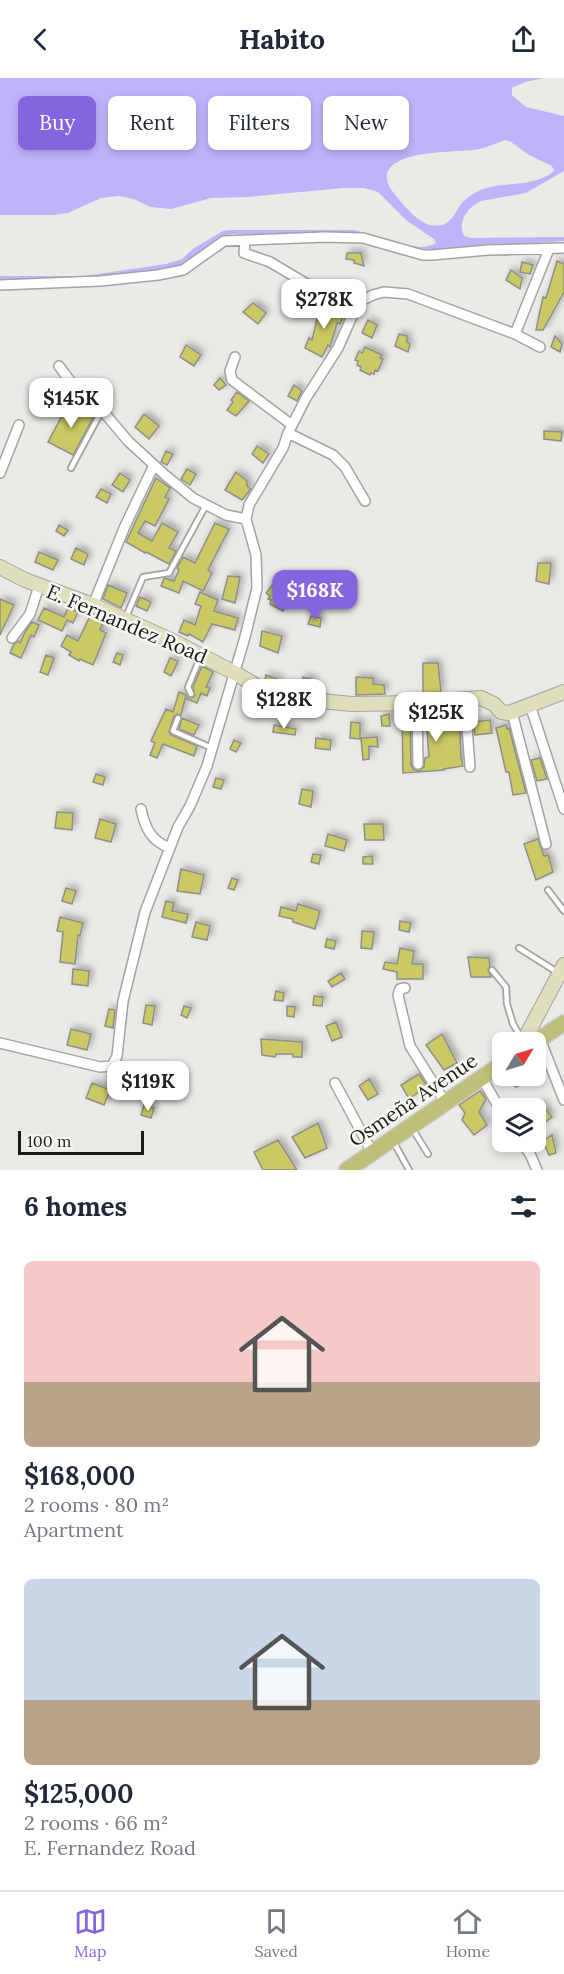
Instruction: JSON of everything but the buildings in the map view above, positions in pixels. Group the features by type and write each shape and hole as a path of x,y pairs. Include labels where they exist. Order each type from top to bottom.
{"main road":[{"path":"546,1033 564,1023"},
{"name":"Osmeña Avenue","path":"346,1170 492,1071"}],"street":[{"path":"0,285 100,281 158,275 183,270 224,241 325,237 363,238 423,255 564,248"},
{"path":"245,241 244,253 270,262 354,312"},
{"path":"515,334 549,249"},
{"path":"0,1043 100,1067 112,1066 117,1056 123,1001 145,912 178,827 200,785 213,748 236,673 257,588 256,555 246,519 249,504 283,448 306,398 338,348 361,301 384,292 408,294 515,334 540,347"},
{"path":"235,357 230,371 232,380 290,429 333,455 345,467 365,501"},
{"path":"59,366 79,393 102,410 128,441 193,498 226,515 246,519"},
{"path":"0,473 19,425"},
{"path":"93,605 125,526 154,465"},
{"name":"E. Fernandez Road","path":"0,567 39,586 125,619 236,673 272,695 352,704 486,699 501,712 512,712"},
{"path":"12,638 30,614 39,586"},
{"path":"546,844 512,712 564,692"},
{"path":"465,700 470,767"},
{"path":"417,703 418,764"},
{"path":"530,705 564,808"},
{"path":"141,809 147,830 153,838 170,848"},
{"path":"534,1032 562,969"},
{"path":"405,988 400,989 398,994 410,1046 445,1102"},
{"path":"546,1069 564,1100"},
{"path":"482,1078 493,1098"},
{"path":"335,1083 372,1152"},
{"path":"528,1152 537,1170"}],"lane":[{"path":"71,468 102,410"},
{"path":"125,619 143,577 169,573 206,505"},
{"path":"191,694 188,687 201,655"},
{"path":"178,718 173,731 213,748"},
{"path":"548,890 564,911"},
{"path":"519,948 562,969"},
{"path":"492,970 506,987 507,1004 513,1024 521,1032"},
{"path":"410,1126 428,1154"},
{"path":"392,1138 409,1170"}],"shaded area":[{"path":"0,78 544,78 525,82 512,88 512,95 526,107 564,116 564,171 526,193 481,201 468,211 463,220 462,230 464,236 470,238 564,237 564,241 442,250 402,247 364,234 232,234 218,240 185,265 170,271 87,280 0,283 0,276 85,276 166,264 182,259 194,248 223,231 230,230 353,230 418,247 436,243 434,239 406,220 378,192 364,188 211,198 171,209 150,207 134,199 118,196 101,198 68,213 0,215","holes":["505,140 552,166 554,171 545,177 525,183 494,186 475,193 462,202 453,217 442,225 430,225 418,219 402,203 387,179 391,167 411,157 439,152 475,150"]}]}
